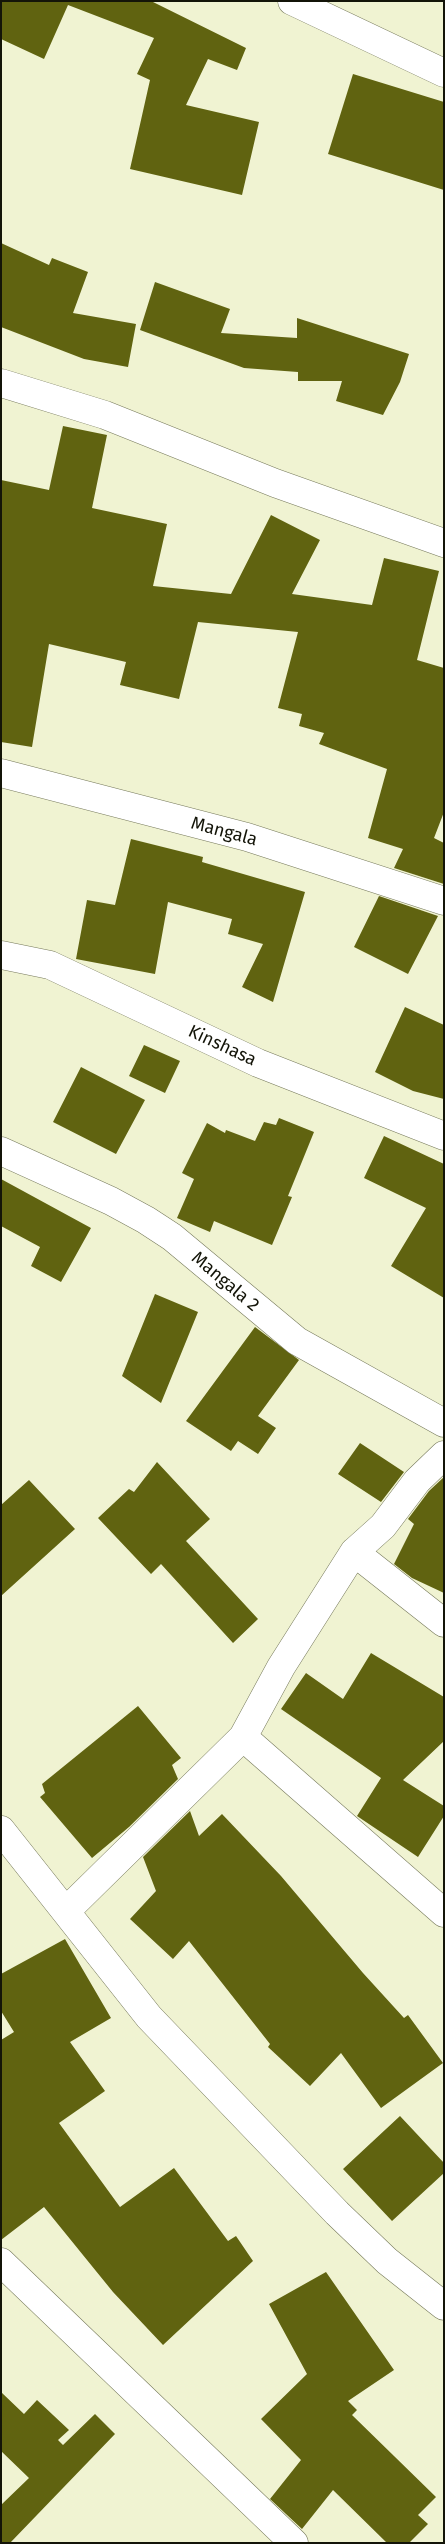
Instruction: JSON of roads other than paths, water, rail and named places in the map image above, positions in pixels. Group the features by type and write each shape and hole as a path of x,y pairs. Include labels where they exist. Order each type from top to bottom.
{"street":[{"path":"292,1 444,73"},
{"path":"1,383 106,415 275,483 444,543"},
{"name":"Mangala","path":"1,773 247,837 444,901"},
{"name":"Kinshasa","path":"1,955 50,965 258,1063 444,1136"},
{"name":"Mangala 2","path":"1,1151 111,1200 146,1220 172,1238 297,1341 444,1423"},
{"path":"66,1910 243,1737 281,1667 354,1552 383,1526 416,1481 444,1455"},
{"path":"354,1552 444,1623"},
{"path":"243,1737 444,1913"},
{"path":"1,1830 150,2017 287,2163 387,2261 444,2306"},
{"path":"1,2262 294,2543"}]}
